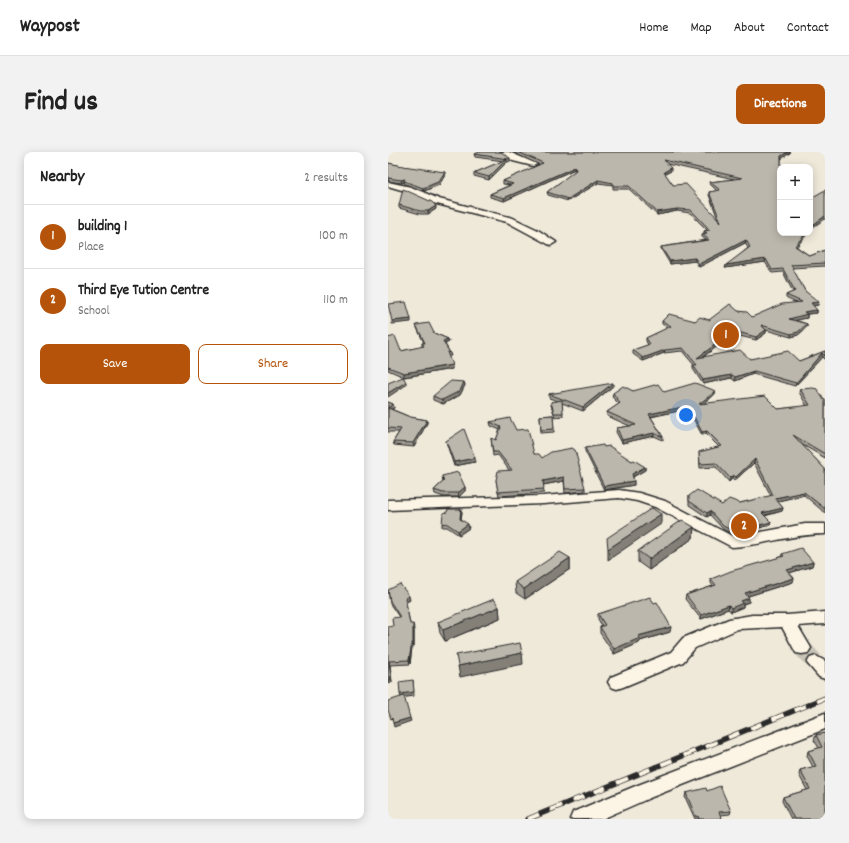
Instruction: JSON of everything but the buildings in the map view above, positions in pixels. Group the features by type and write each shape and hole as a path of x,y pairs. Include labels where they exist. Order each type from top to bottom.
{"street":[{"path":"504,152 516,159 533,164"},
{"path":"388,184 408,189 436,201 510,220 535,232 551,242"},
{"path":"388,505 542,500 619,494 639,497 660,504 732,542 746,541 805,529 825,529"},
{"path":"617,682 677,657 690,643 735,623 752,621 787,622 825,618"},
{"path":"787,622 802,648"},
{"path":"580,819 645,791 825,721"}],"tunnel":[{"path":"802,648 816,663"}],"railway":[{"path":"528,819 825,698"}],"place":[{"name":"building 1","path":"726,335"},
{"name":"Third Eye Tution Centre","path":"744,526"}]}
